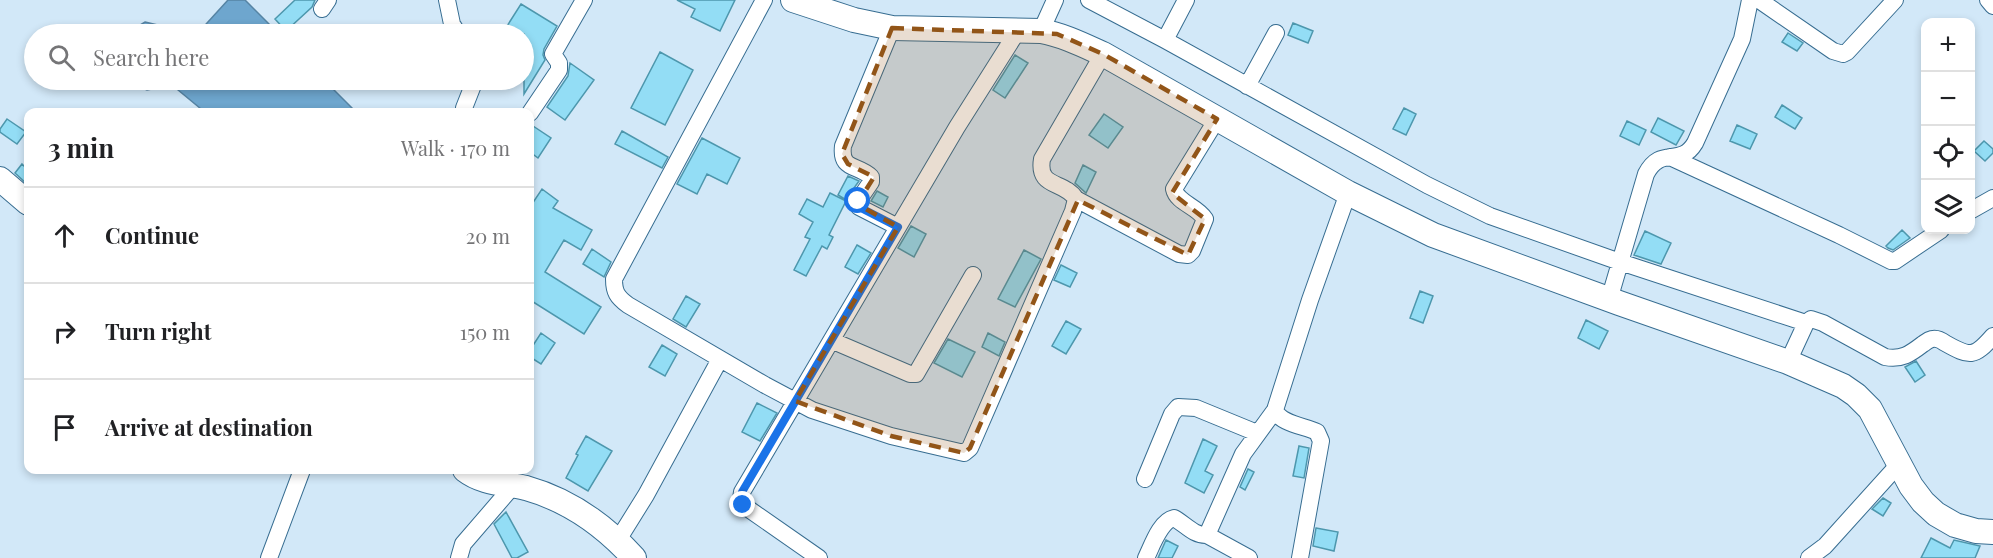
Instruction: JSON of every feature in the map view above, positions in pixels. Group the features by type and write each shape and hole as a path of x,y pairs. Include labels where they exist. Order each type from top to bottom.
{"main road":[{"path":"793,0 854,20 892,28 1017,32 1048,14 1057,34 1103,54 1348,193 1433,235 1615,278 1798,341 1869,410 1911,486 1923,502 1936,514 1955,525 1976,531 1993,532"},
{"path":"0,180 24,200"},
{"path":"472,474 480,479 555,499 580,512 618,540 634,558"}],"street":[{"path":"447,0 452,24"},
{"path":"533,108 559,70 559,63 553,54 584,0"},
{"path":"764,0 614,279 614,290 619,299 628,305 795,401 832,418 891,436 967,452 1050,265 1076,199"},
{"path":"1089,0 1426,185 1615,278 1798,341 1811,319 1817,320 1885,357 1907,357 1932,339 1939,339 1964,353 1993,360"},
{"path":"1165,40 1186,0"},
{"path":"1615,278 1647,174 1654,162 1683,155 1690,151 1695,143 1742,39 1750,0"},
{"path":"1759,0 1833,51 1843,54 1895,0"},
{"path":"1988,0 1993,6"},
{"path":"892,28 843,146 842,154 848,164 871,177 871,182 858,201 859,207 898,227"},
{"path":"819,558 743,505 742,492 957,127 1017,32"},
{"path":"1247,86 1276,33"},
{"path":"1103,54 1042,159 1042,174 1046,179 1073,194 1076,199 1179,254 1188,255 1192,251 1205,219 1202,213 1178,197 1174,189 1217,118"},
{"path":"464,108 470,90"},
{"path":"1670,157 1891,261 1895,261 1935,234"},
{"path":"1207,535 1243,454 1275,410 1348,193"},
{"path":"1975,209 1993,198"},
{"path":"833,341 910,374 916,374 973,275"},
{"path":"1970,354 1982,348 1993,336"},
{"path":"618,540 646,495 720,359"},
{"path":"1145,479 1172,414 1178,407 1196,408 1257,433"},
{"path":"1275,410 1282,419 1317,432 1321,441 1300,558"},
{"path":"1809,558 1825,546 1899,464"},
{"path":"269,558 300,474"},
{"path":"459,558 463,544 513,486"},
{"path":"1146,558 1163,525 1174,518 1196,533 1207,535 1249,558"}],"highlighted area":[{"path":"892,28 1057,34 1103,54 1217,119 1172,193 1205,219 1188,255 1078,200 970,448 964,453 891,436 795,401 898,227 857,204 874,177 848,164 842,154"}],"water":[{"path":"228,0 245,0 269,24 206,24"},
{"path":"178,90 334,90 352,108 200,108"}],"building":[{"path":"295,0 315,0 312,7 294,24 280,24 275,19"},
{"path":"677,0 735,0 720,31 691,17 695,9"},
{"path":"521,4 557,26 544,49 545,60 534,78 534,24 508,24"},
{"path":"1293,23 1313,31 1308,43 1288,35"},
{"path":"1788,33 1803,43 1797,51 1782,42"},
{"path":"660,52 693,70 665,125 631,108"},
{"path":"1015,55 1028,63 1005,98 993,90"},
{"path":"570,63 594,80 565,120 547,107 568,76"},
{"path":"1782,105 1802,118 1795,129 1775,117"},
{"path":"1404,108 1416,114 1406,135 1393,129"},
{"path":"1104,114 1123,127 1108,148 1089,135"},
{"path":"1658,118 1684,131 1676,145 1651,132"},
{"path":"7,119 24,131 24,135 17,144 0,132"},
{"path":"1627,121 1646,130 1639,145 1620,136"},
{"path":"1737,125 1757,134 1750,149 1730,141"},
{"path":"534,127 551,138 538,158 534,155"},
{"path":"622,131 668,157 662,168 615,144"},
{"path":"702,138 740,158 727,184 707,174 697,194 677,184"},
{"path":"1984,141 1993,149 1993,153 1985,161 1975,150"},
{"path":"22,164 24,181 15,173"},
{"path":"1083,165 1096,172 1086,193 1075,183"},
{"path":"848,176 859,181 849,195 848,201 838,195"},
{"path":"542,189 558,201 553,208 592,230 581,250 564,240 545,272 601,307 584,334 534,303 534,201"},
{"path":"877,191 888,197 883,207 871,201"},
{"path":"830,193 846,201 829,235 833,237 827,249 822,246 806,276 794,270 810,239 805,237 813,222 799,214 807,199 823,207"},
{"path":"911,226 926,234 914,257 898,248"},
{"path":"1902,230 1910,238 1893,250 1888,248 1886,246"},
{"path":"1645,231 1671,243 1661,264 1634,255"},
{"path":"857,245 871,253 858,274 845,267"},
{"path":"592,249 611,262 604,277 583,264"},
{"path":"1024,250 1041,259 1015,307 998,299"},
{"path":"1061,265 1077,273 1070,287 1054,280"},
{"path":"1420,291 1433,296 1423,323 1410,318"},
{"path":"686,296 700,304 686,327 673,319"},
{"path":"1586,320 1608,331 1599,349 1578,338"},
{"path":"1066,321 1081,329 1066,354 1052,346"},
{"path":"541,333 555,343 541,364 534,360 534,344"},
{"path":"988,333 1005,342 999,356 982,347"},
{"path":"948,339 975,352 962,377 934,363"},
{"path":"662,345 677,354 665,376 649,367"},
{"path":"1916,361 1925,375 1915,382 1905,367"},
{"path":"757,403 777,413 760,441 742,432"},
{"path":"586,436 612,451 588,491 566,478"},
{"path":"1203,439 1217,446 1205,471 1213,475 1204,493 1185,483"},
{"path":"1299,446 1309,448 1304,478 1293,476"},
{"path":"1248,469 1254,472 1245,490 1240,487"},
{"path":"1883,498 1891,503 1883,516 1872,509"},
{"path":"506,512 528,552 517,558 512,558 494,524"},
{"path":"1316,528 1338,532 1334,551 1313,546"},
{"path":"1931,538 1950,548 1954,540 1980,546 1975,558 1921,558"},
{"path":"1166,540 1178,546 1172,558 1158,558"}],"route":[{"path":"743,505 742,492 833,341 898,227 865,211 859,207 858,201"}]}
